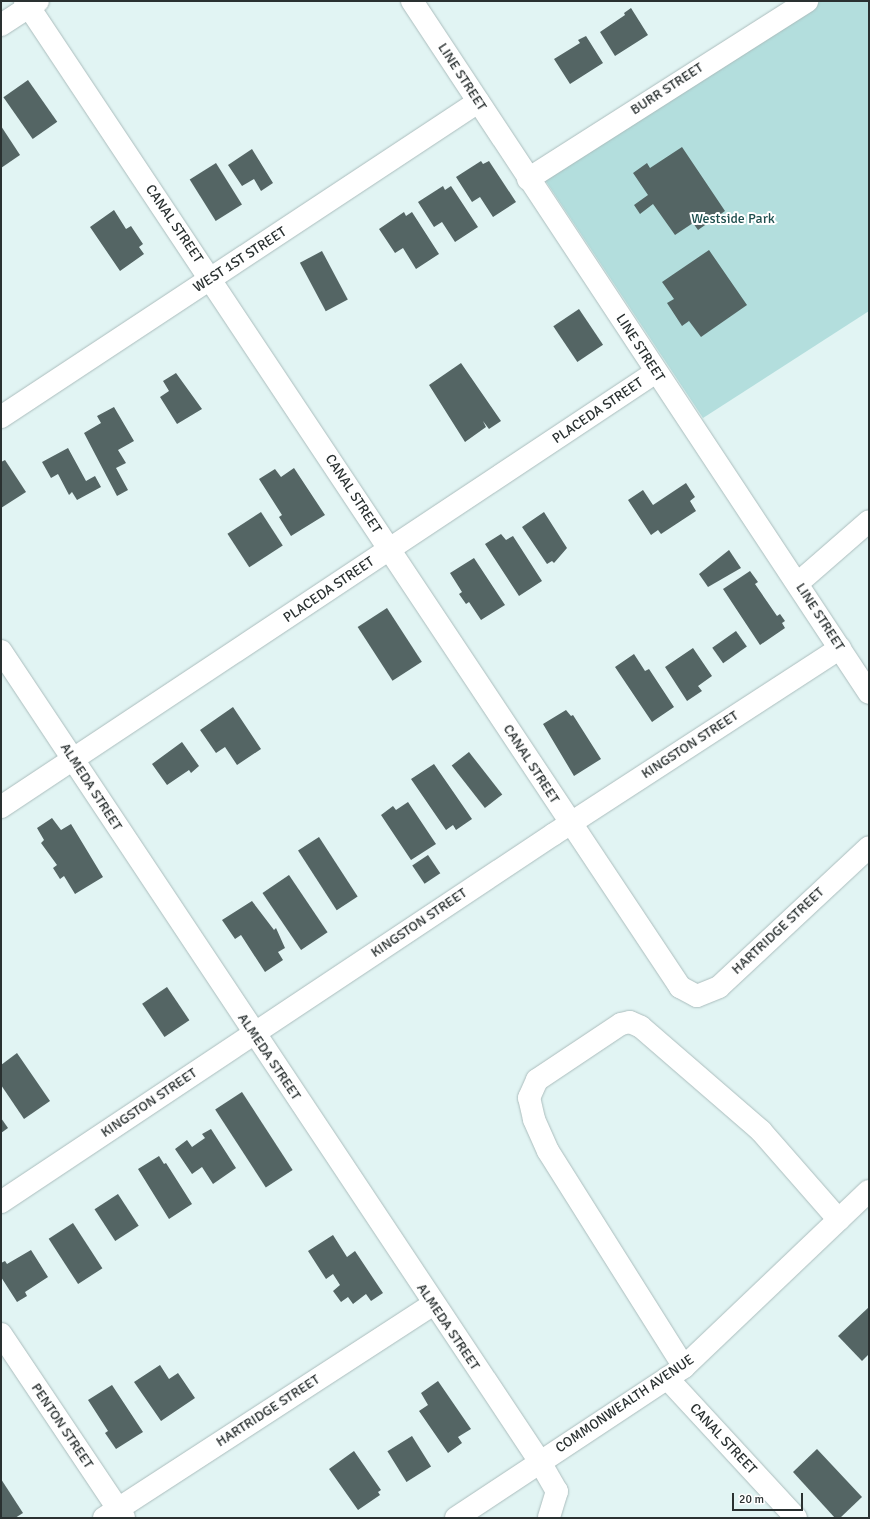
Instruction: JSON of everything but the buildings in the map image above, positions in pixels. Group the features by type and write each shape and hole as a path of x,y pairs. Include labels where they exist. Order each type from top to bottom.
{"street":[{"name":"LINE STREET","path":"412,1 528,179 869,693"},
{"name":"BURR STREET","path":"528,179 807,1"},
{"path":"1,26 30,3"},
{"name":"CANAL STREET","path":"30,3 570,823 680,987"},
{"name":"WEST 1ST STREET","path":"1,417 478,102"},
{"name":"PLACEDA STREET","path":"1,807 74,760 656,372"},
{"path":"798,584 869,521"},
{"name":"KINGSTON STREET","path":"1,1202 570,823 840,648"},
{"name":"ALMEDA STREET","path":"1,651 433,1304 540,1462 556,1491 549,1518"},
{"name":"HARTRIDGE STREET","path":"680,987 697,996 719,987 869,847"},
{"name":"CANAL STREET","path":"796,1518 676,1372 548,1151 534,1119 529,1098 537,1080 621,1024 630,1022 641,1027 761,1131 839,1220"},
{"name":"COMMONWEALTH AVENUE","path":"456,1518 676,1372 869,1191"},
{"name":"HARTRIDGE STREET","path":"115,1515 433,1304"},
{"name":"PENTON STREET","path":"1,1334 115,1515"}],"green space":[{"name":"Westside Park","path":"821,1 869,1 869,311 703,418 545,180"}]}
